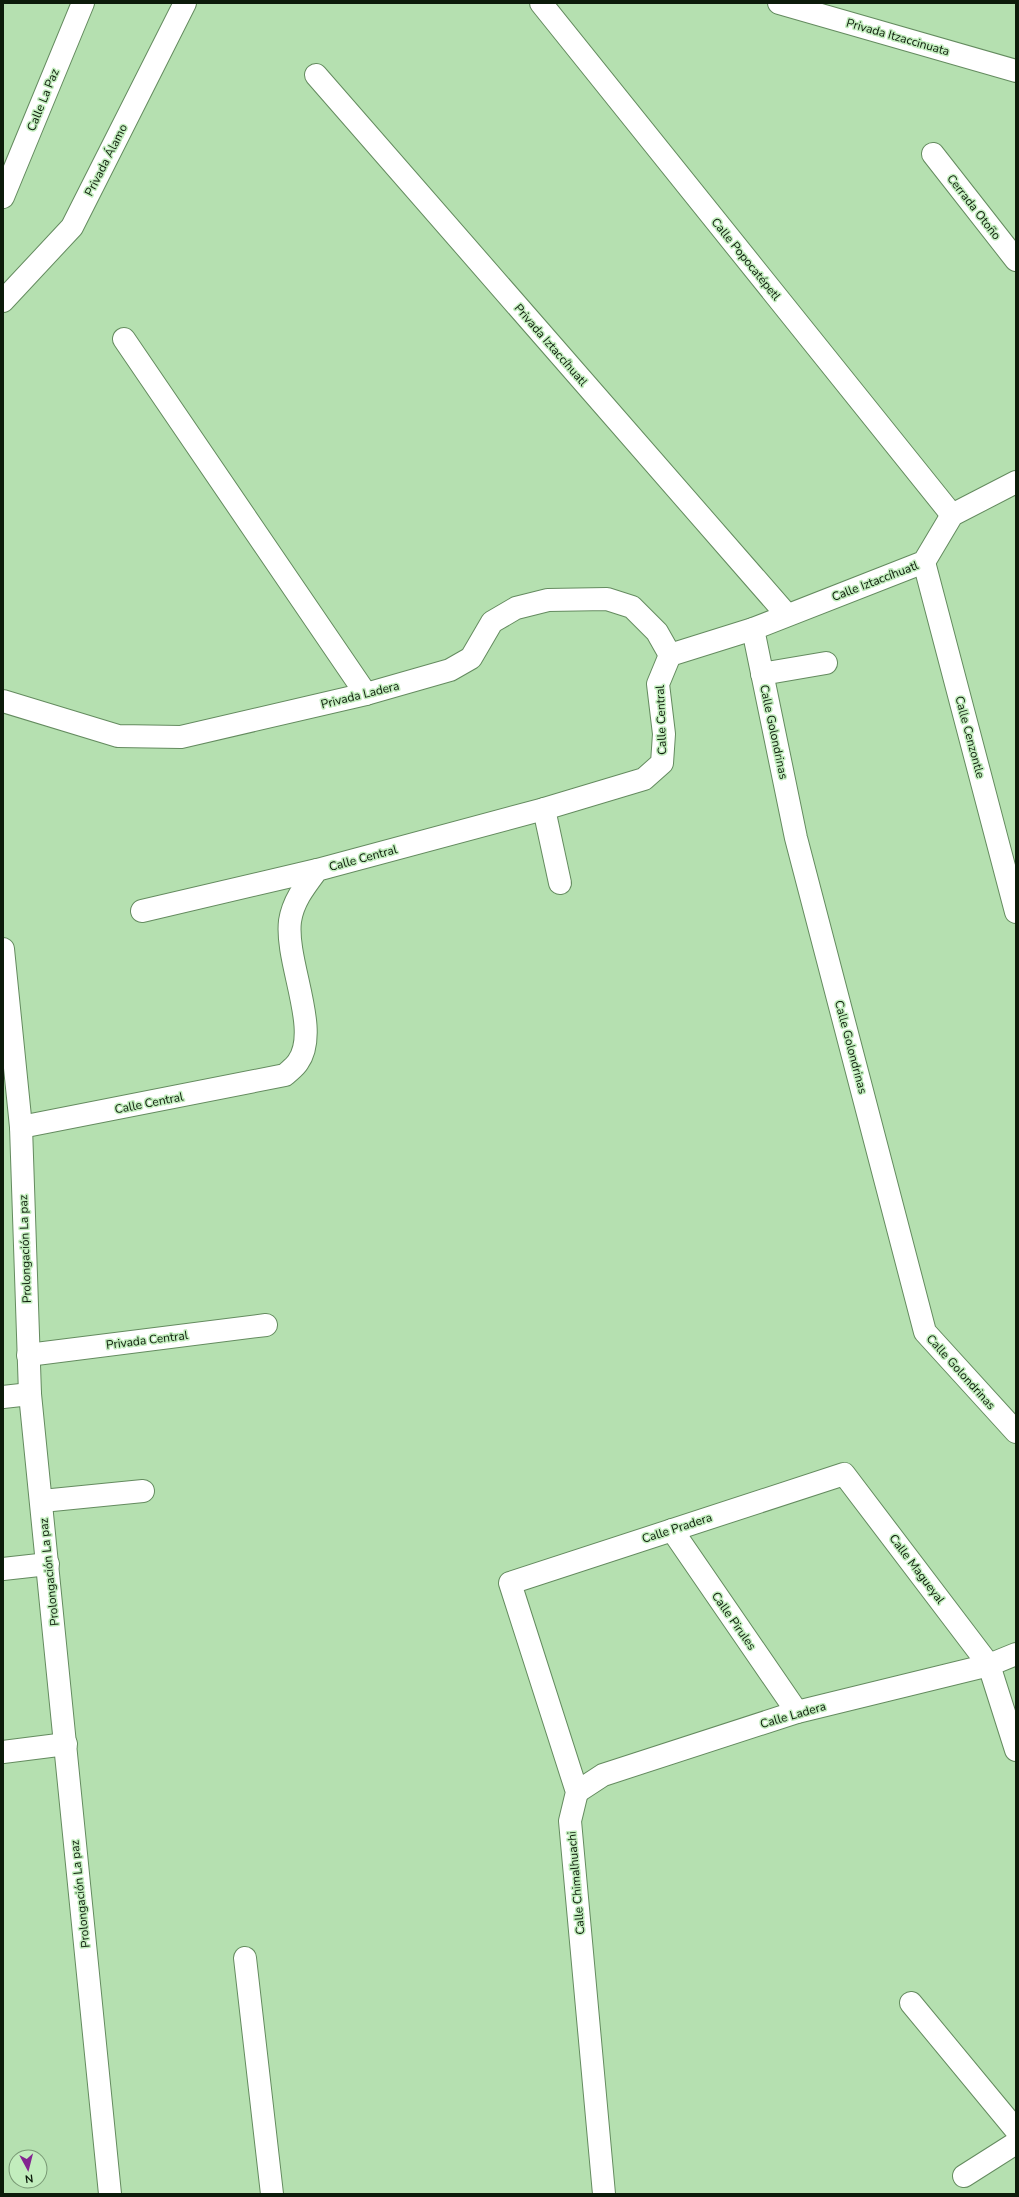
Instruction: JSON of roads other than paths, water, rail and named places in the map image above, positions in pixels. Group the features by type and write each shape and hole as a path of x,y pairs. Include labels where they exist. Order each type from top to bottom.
{"street":[{"name":"Calle La Paz","path":"3,197 83,3"},
{"name":"Privada Álamo","path":"3,301 72,227 185,3"},
{"name":"Calle Popocatépetl","path":"541,3 952,516"},
{"name":"Privada Itzaccinuata","path":"779,3 1016,71"},
{"name":"Privada Iztaccíhuatl","path":"316,75 787,615"},
{"name":"Cerrada Otoño","path":"933,154 1016,260"},
{"path":"124,339 366,694"},
{"path":"952,516 1016,482"},
{"name":"Calle Iztaccíhuatl","path":"753,629 924,562 952,516"},
{"name":"Calle Cenzontle","path":"924,562 1016,912"},
{"name":"Privada Ladera","path":"3,701 118,736 182,737 366,694 450,670 471,658 492,622 516,608 548,600 607,599 632,607 657,632 670,655"},
{"path":"670,655 753,629"},
{"name":"Calle Golondrinas","path":"753,629 796,838 924,1332 1016,1432"},
{"name":"Calle Central","path":"21,1128 285,1075 299,1062 306,1044 304,1008 290,950 290,921 297,897 317,870 544,809 644,779 662,763 664,734 658,684 670,655"},
{"path":"762,674 826,663"},
{"path":"544,809 560,883"},
{"path":"142,911 317,870"},
{"name":"Prolongación La paz","path":"3,949 21,1128 30,1394 110,2194"},
{"name":"Privada Central","path":"28,1355 266,1325"},
{"path":"3,1397 30,1394"},
{"name":"Calle Pradera","path":"577,1792 510,1583 844,1474"},
{"name":"Calle Magueyal","path":"844,1474 989,1665 1016,1750"},
{"path":"42,1502 143,1491"},
{"name":"Calle Pirules","path":"672,1530 797,1712"},
{"path":"3,1568 48,1564"},
{"name":"Calle Ladera","path":"577,1792 604,1775 797,1712 989,1665 1016,1654"},
{"path":"3,1752 66,1744"},
{"name":"Calle Chimalhuachi","path":"577,1792 570,1821 604,2194"},
{"path":"245,1958 272,2194"},
{"path":"911,2003 1016,2130"},
{"path":"964,2176 1016,2143"}]}
